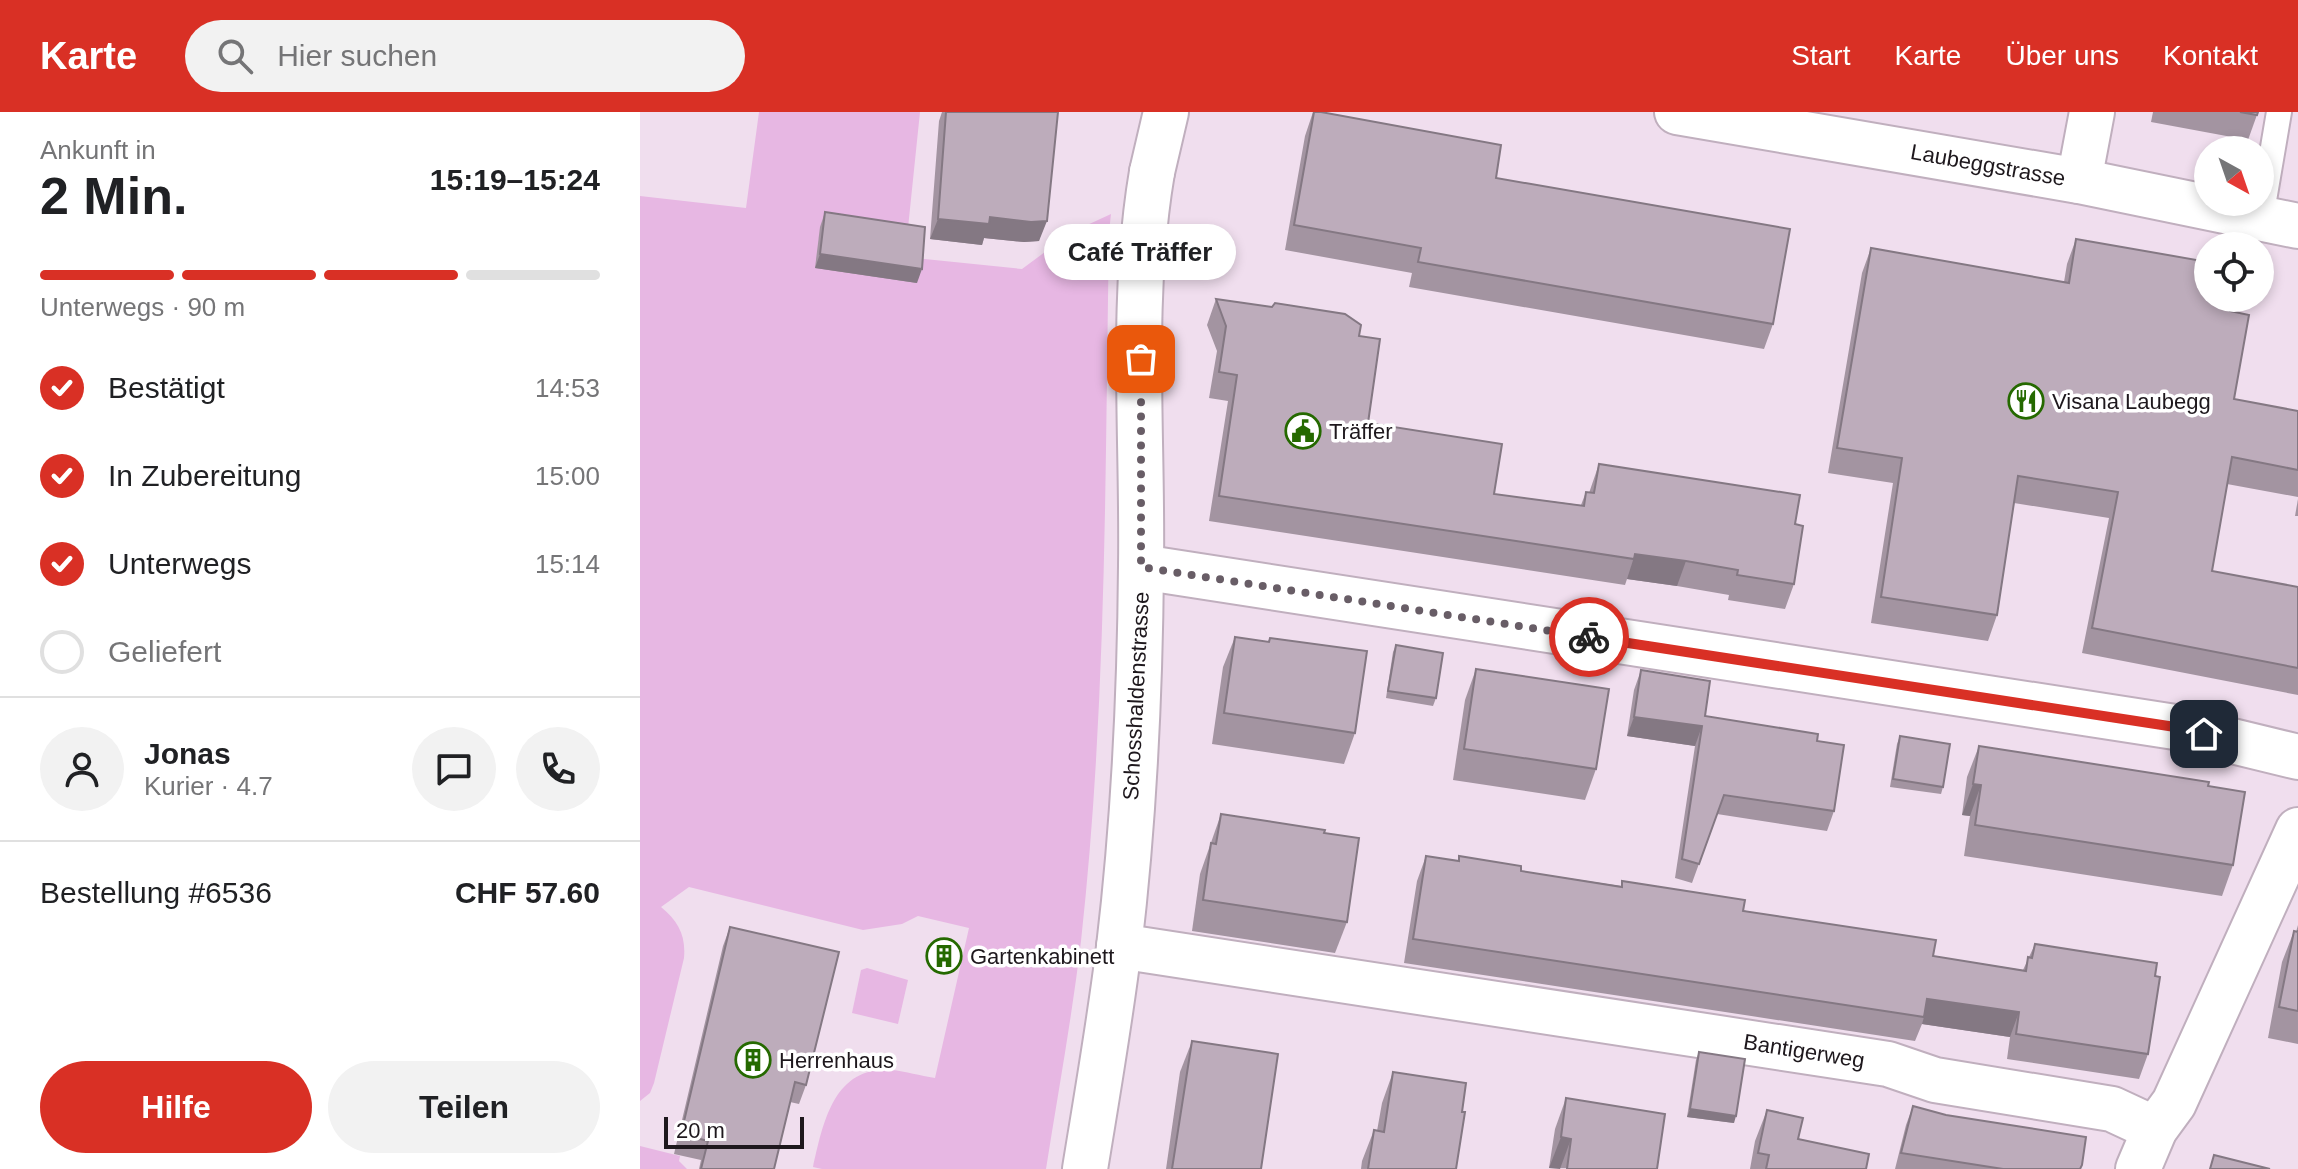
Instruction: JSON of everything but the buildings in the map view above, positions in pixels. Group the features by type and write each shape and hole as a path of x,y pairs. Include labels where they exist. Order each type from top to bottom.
{"street":[{"name":"Schosshaldenstrasse","path":"1145,112 1152,172"},
{"name":"Schosshaldenstrasse","path":"1085,1169 1119,946 1134,775 1141,567 1141,270 1145,213 1166,112"},
{"name":"Laubeggstrasse","path":"1677,112 2079,181 2279,222"},
{"path":"2079,181 2092,112"},
{"path":"1141,567 2175,727 2298,757"},
{"path":"2138,1169 2155,1129 2174,1103 2298,830"},
{"name":"Bantigerweg","path":"1119,946 1888,1064 1935,1080 2112,1109 2155,1129"}],"lane":[{"path":"2279,112 2279,222"}],"shaded area":[{"path":"759,112 920,112 905,257 1022,269 1072,232 1111,214 1103,587 1090,853 1081,941 1046,1169 813,1167 821,1133 834,1101 856,1077 871,1071 891,1070 935,1078 969,928 918,916 902,924 863,930 689,887 661,907 680,929 684,958 654,1083 650,1093 640,1101 640,196 746,208"},
{"path":"867,968 908,980 898,1024 852,1013 861,970"},
{"path":"640,1146 680,1156 679,1161 687,1169 640,1169"}],"way so far":[{"path":"1141,359 1141,567 1589,637"}],"place":[{"name":"Café Träffer","path":"1141,359"},
{"name":"Visana Laubegg","path":"2026,401"},
{"name":"Träffer","path":"1303,431"},
{"name":"Gartenkabinett","path":"944,956"},
{"name":"Herrenhaus","path":"753,1060"}],"route":[{"path":"1589,637 2204,734"}]}
